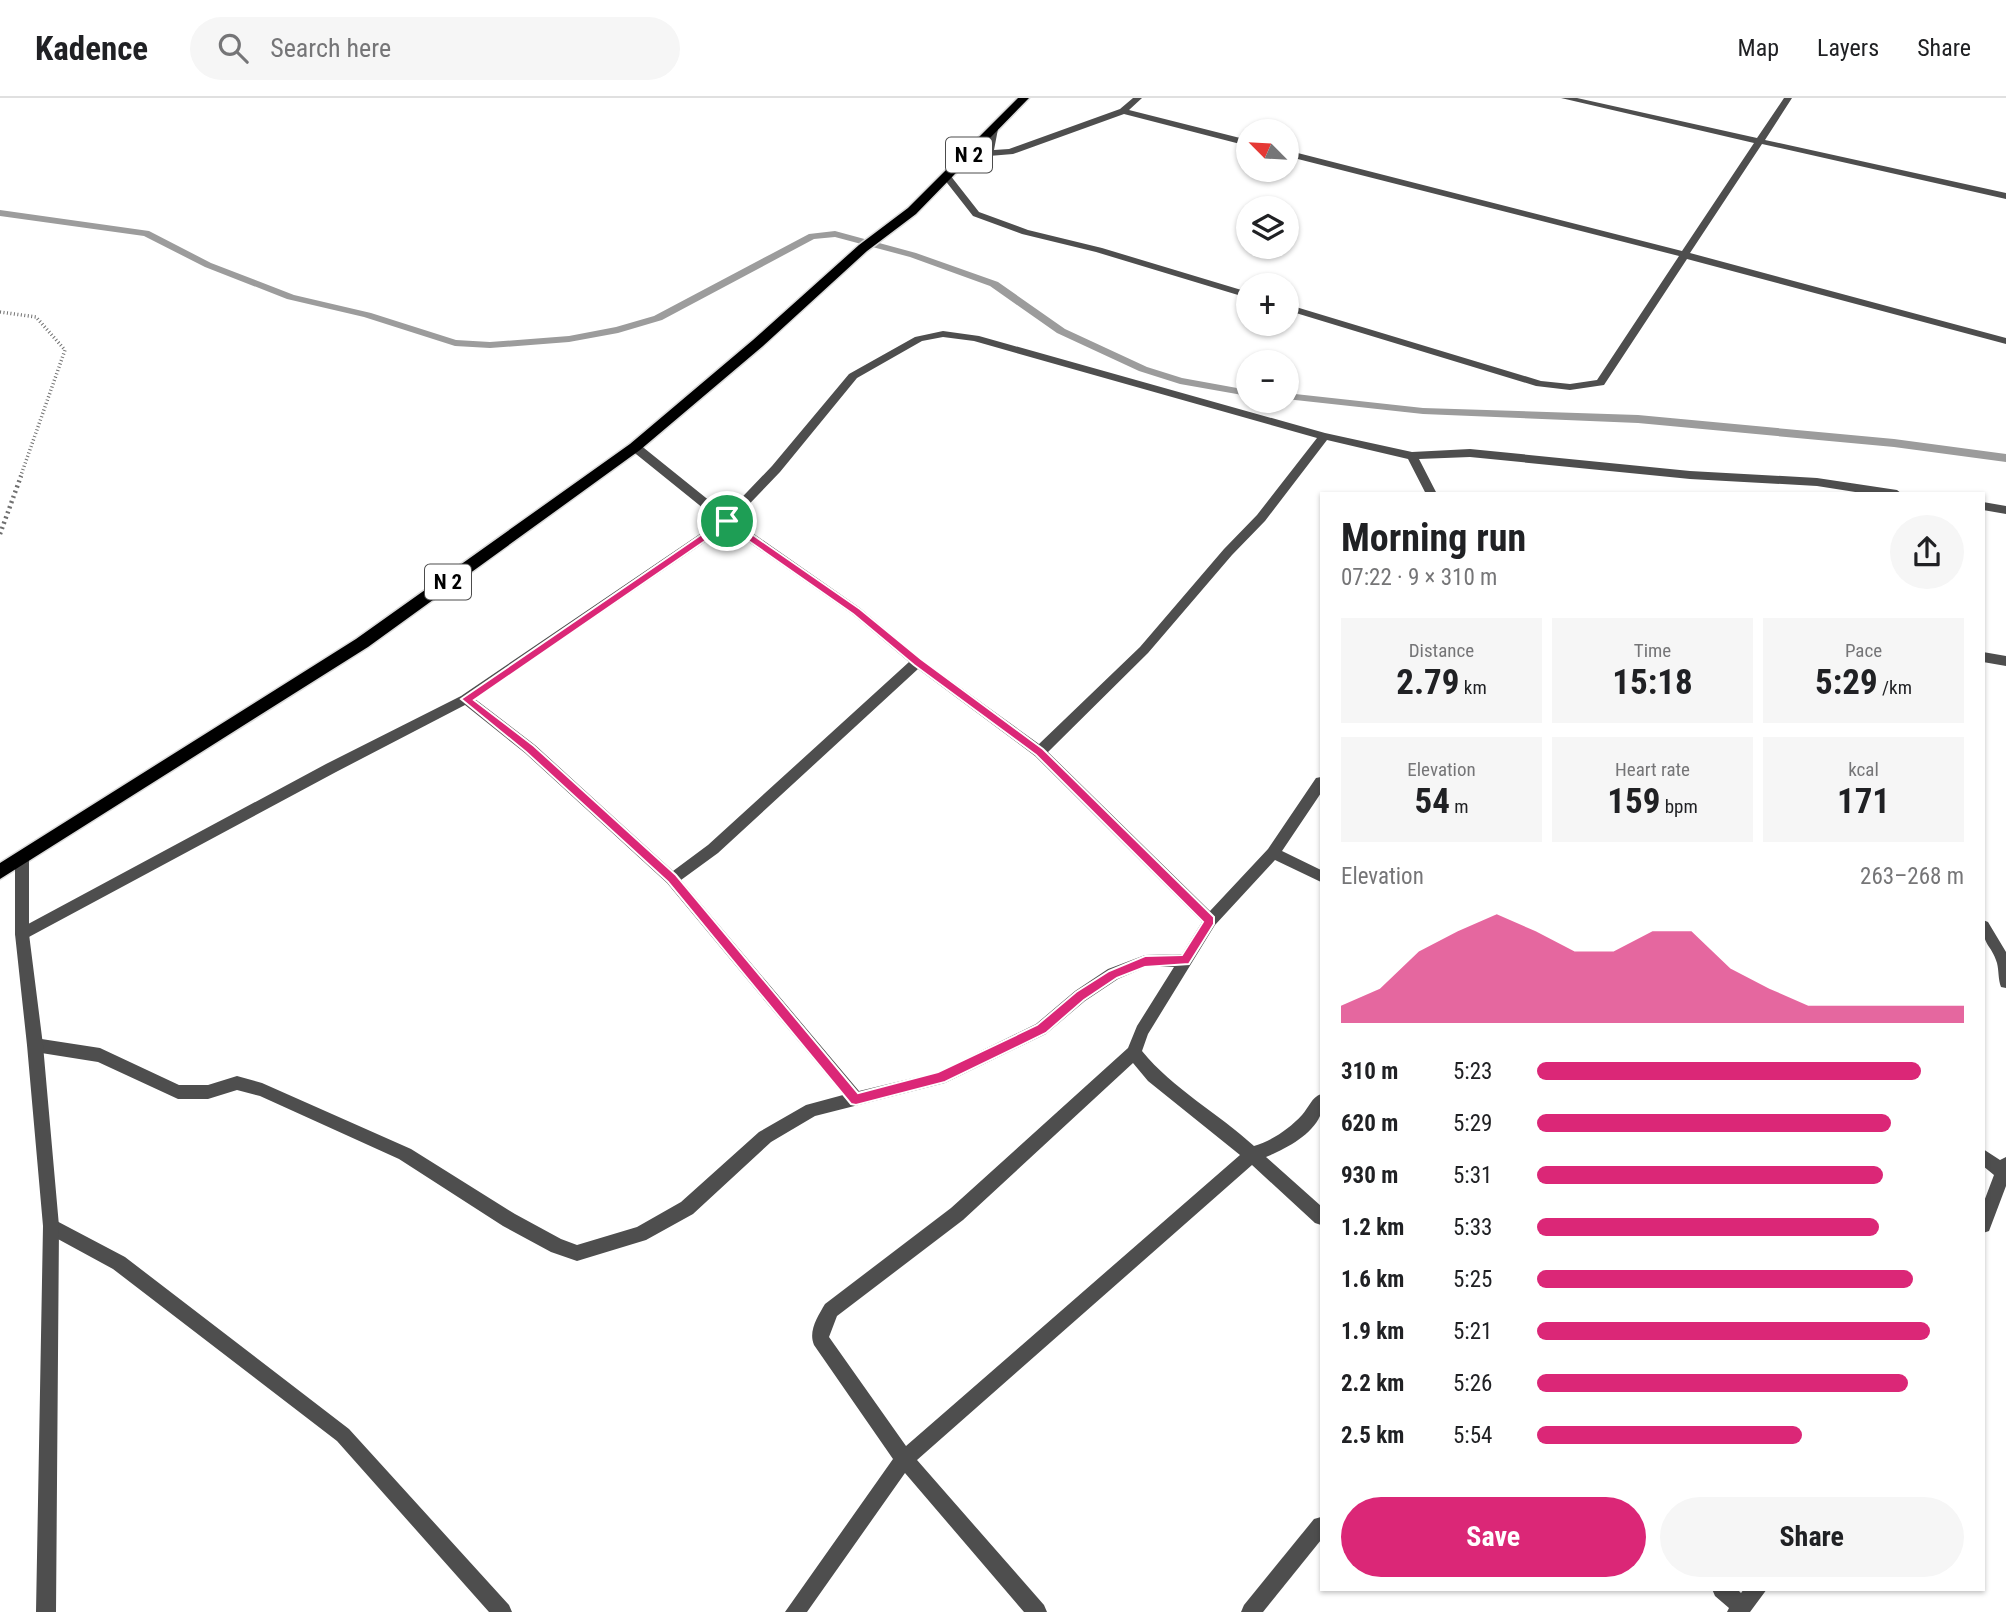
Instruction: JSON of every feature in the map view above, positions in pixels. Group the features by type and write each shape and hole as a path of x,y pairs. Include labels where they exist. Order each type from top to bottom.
{"main road":[{"name":"N 2","path":"0,872 362,643 635,447 758,343 863,248 912,211 1024,98"}],"street":[{"path":"994,129 989,153 1010,152 1123,111 1138,98"},
{"path":"1565,98 2006,196"},
{"path":"1299,311 1540,384 1570,387 1600,383 1788,98"},
{"path":"1123,111 1236,140"},
{"path":"1299,156 2006,341"},
{"path":"947,177 976,214 1025,232 1099,250 1236,291"},
{"path":"22,934 331,768 466,699 727,521 776,470 853,376 894,351 919,340 943,334 975,338 1324,436 1412,456 1470,453 1871,492"},
{"path":"1040,752 1144,650 1228,552 1261,518 1324,436"},
{"path":"635,447 727,521 856,611 917,662 1040,752 1210,921"},
{"path":"1412,456 1431,492"},
{"path":"1985,506 2006,510"},
{"path":"1985,657 2006,661"},
{"path":"672,879 713,849 917,662"},
{"path":"466,699 530,749 672,879 856,1100"},
{"path":"1037,1612 904,1458 820,1339 822,1325 831,1310 957,1214 1134,1052 1142,1031 1210,921 1273,853 1320,783"},
{"path":"1273,853 1320,876"},
{"path":"22,859 22,934 51,1226 46,1612"},
{"path":"1985,929 2004,962 2006,982"},
{"path":"35,1045 100,1055 178,1092 208,1092 237,1083 262,1090 405,1154 509,1220 557,1246 577,1253 640,1234 687,1208 765,1137 811,1110 940,1078 1041,1029 1080,996 1113,974 1145,961 1185,960"},
{"path":"1134,1052 1153,1076 1253,1154 1320,1216"},
{"path":"795,1612 904,1458 1253,1154 1270,1150 1291,1136 1320,1102"},
{"path":"1985,1158 2004,1168 1985,1220"},
{"path":"51,1226 119,1262 343,1435 502,1612"},
{"path":"1251,1612 1320,1527"},
{"path":"1724,1591 1739,1609 1755,1591"}],"path":[{"path":"0,312 36,317 65,350 0,534"}],"waterway":[{"path":"0,213 146,233 208,265 291,297 367,315 455,343 490,345 569,339 618,330 658,318 812,236 835,234 913,255 994,284 1061,331 1143,369 1180,381 1236,391"},
{"path":"1299,397 1423,411 1638,419 1894,443 2006,458"}],"route":[{"path":"727,521 856,611 917,662 1040,752 1210,921 1185,960 1145,961 1113,974 1080,996 1041,1029 940,1078 856,1100 672,879 530,749 466,699 727,521"}]}
